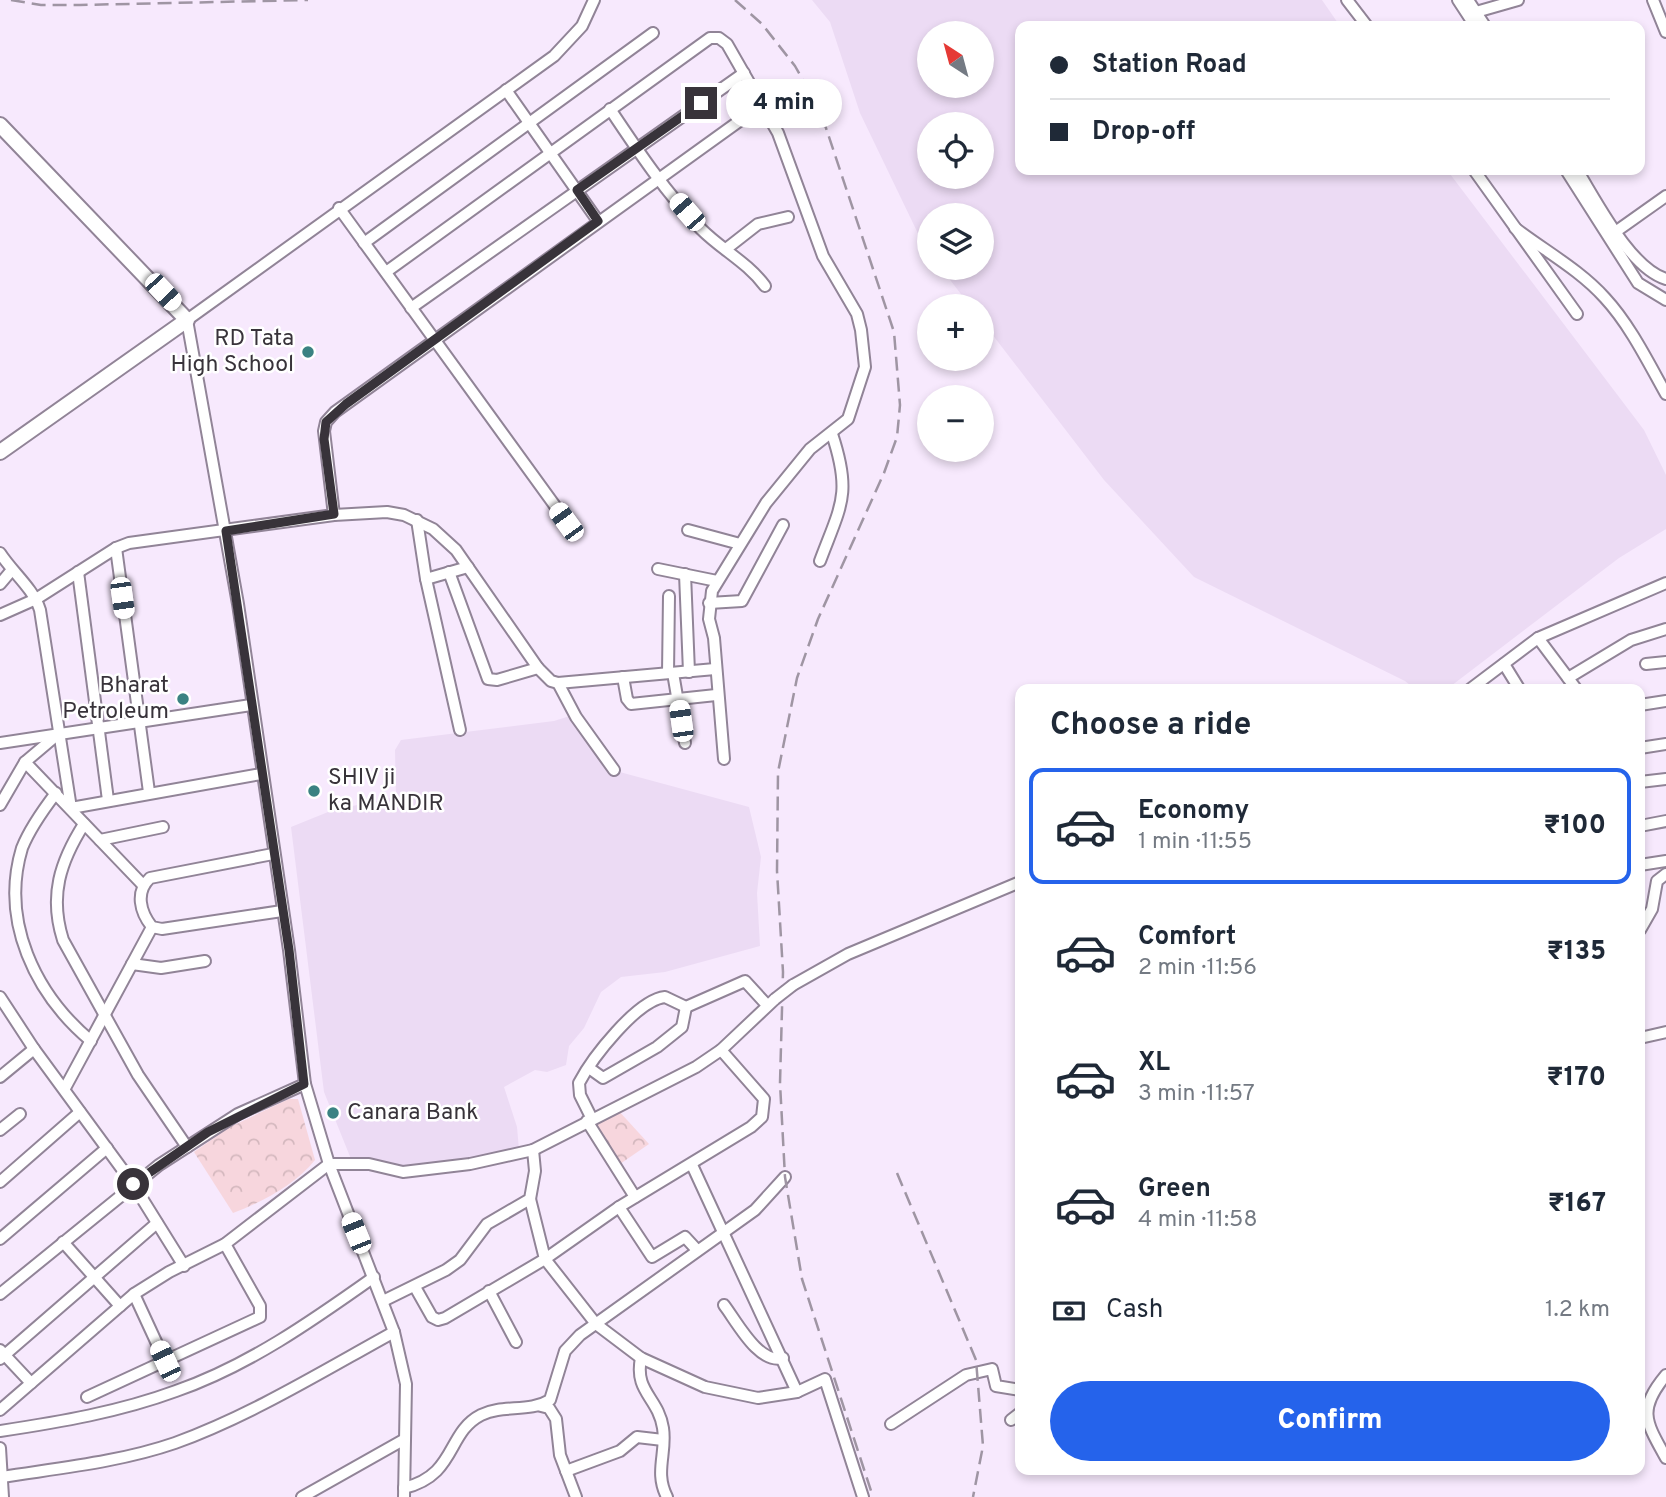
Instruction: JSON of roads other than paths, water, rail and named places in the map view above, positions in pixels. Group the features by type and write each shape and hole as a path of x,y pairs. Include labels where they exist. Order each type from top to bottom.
{"main road":[{"path":"0,125 187,320 0,452"}],"street":[{"path":"594,0 582,26 570,41 187,320 226,531 282,911 304,1084 329,1164 394,1332 406,1384 404,1492 434,1475 466,1430 481,1415 541,1406 550,1401 565,1351 596,1324 755,1210 785,1177"},
{"path":"1347,0 1363,21"},
{"path":"1458,0 1472,21"},
{"path":"1468,0 1482,21"},
{"path":"1476,12 1518,0"},
{"path":"1653,0 1666,32"},
{"path":"364,243 653,33"},
{"path":"386,272 710,37 719,38 727,44 778,133 823,256 846,292 861,330 864,367 848,419 801,460 766,503 717,581 709,603 724,759"},
{"path":"411,308 744,73"},
{"path":"506,90 598,221"},
{"path":"334,514 324,439 326,422 434,340 763,104"},
{"path":"610,109 659,179 701,229 748,265 765,286"},
{"path":"1478,175 1577,314"},
{"path":"1570,175 1612,234 1660,277 1654,292"},
{"path":"1580,175 1638,283 1666,300"},
{"path":"1612,234 1666,196"},
{"path":"339,208 566,522"},
{"path":"726,249 758,224 788,217"},
{"path":"1516,228 1607,299 1665,388"},
{"path":"1654,292 1666,308"},
{"path":"820,561 844,489 843,468 832,433"},
{"path":"0,615 36,599 116,548 154,538 226,531 334,514 387,512 417,520 444,536 538,668 551,681 558,683 715,669"},
{"path":"417,520 426,579 460,730"},
{"path":"709,603 742,601 783,525"},
{"path":"688,530 740,544"},
{"path":"116,548 149,792"},
{"path":"0,553 11,571 36,599 71,808"},
{"path":"426,579 468,567"},
{"path":"658,569 717,581"},
{"path":"0,584 11,571"},
{"path":"78,572 108,800"},
{"path":"449,572 488,679 497,680 538,668"},
{"path":"685,574 689,672"},
{"path":"1477,684 1538,638 1666,583"},
{"path":"669,596 671,673 685,743"},
{"path":"1568,678 1631,640 1666,629"},
{"path":"1538,638 1572,684"},
{"path":"1646,664 1666,662"},
{"path":"1504,664 1516,684"},
{"path":"623,677 627,699 631,704 716,695"},
{"path":"558,683 576,717 614,770"},
{"path":"1645,704 1666,701"},
{"path":"0,743 251,705"},
{"path":"0,804 25,762 59,734"},
{"path":"1645,747 1666,744"},
{"path":"25,762 142,885 142,908 152,927"},
{"path":"71,808 261,774"},
{"path":"1645,781 1666,779"},
{"path":"56,793 22,848 15,872 14,911 26,960 35,979 50,1002 91,1041"},
{"path":"1645,825 1666,821"},
{"path":"84,824 69,847 59,871 55,894 57,920 72,960 105,1013 138,1075 187,1147"},
{"path":"100,840 163,827"},
{"path":"142,885 161,874 273,854"},
{"path":"1645,864 1666,862"},
{"path":"1645,919 1653,901 1657,881 1666,874"},
{"path":"0,1410 134,1294 161,1276 225,1244 329,1164 369,1164 403,1172 470,1164 533,1150 696,1067 721,1050 771,1002 793,985 848,954 1015,884"},
{"path":"1645,901 1653,901"},
{"path":"152,927 177,929 282,911"},
{"path":"65,1088 152,927"},
{"path":"132,964 161,968 205,961"},
{"path":"635,1197 590,1120 578,1090 589,1068 648,1001 665,997 686,1007 746,981 771,1002"},
{"path":"0,997 34,1049 133,1184 184,1266"},
{"path":"589,1068 603,1078 640,1058 682,1027 686,1007"},
{"path":"1645,1037 1666,1032"},
{"path":"0,1077 34,1049"},
{"path":"415,1287 432,1317 438,1320 545,1259 635,1197 751,1127 762,1117 765,1108 758,1089 721,1050"},
{"path":"0,1294 133,1184 238,1114 304,1084"},
{"path":"0,1182 80,1112"},
{"path":"0,1130 20,1114"},
{"path":"0,1240 107,1148"},
{"path":"533,1150 535,1171 530,1199 545,1259 596,1324 641,1358 680,1377 726,1393 758,1398 797,1392 825,1379 863,1497"},
{"path":"692,1165 797,1392"},
{"path":"383,1301 415,1287 460,1260 488,1224 530,1199"},
{"path":"619,1208 652,1257 685,1237 697,1250"},
{"path":"31,1383 1,1355 157,1223"},
{"path":"63,1242 120,1306"},
{"path":"86,1397 260,1317 260,1307 225,1244"},
{"path":"0,1431 104,1413 178,1391 225,1371 274,1344 374,1277"},
{"path":"489,1291 516,1342"},
{"path":"134,1294 165,1361"},
{"path":"724,1306 765,1356 777,1360 783,1358"},
{"path":"2,1477 108,1460 172,1444 251,1410 394,1332"},
{"path":"641,1358 638,1379 663,1427 658,1475 667,1497"},
{"path":"891,1424 978,1371 992,1369 996,1386 1015,1389"},
{"path":"1666,1375 1650,1397 1646,1418 1666,1458"},
{"path":"541,1406 549,1408 556,1419 560,1455 576,1497"},
{"path":"566,1471 620,1451 637,1437 663,1440"},
{"path":"302,1497 405,1439"},
{"path":"0,1448 3,1497"}],"railway":[{"path":"11,0 41,5 308,0"},
{"path":"735,0 762,24 795,66 820,110 894,332 900,405 897,437 884,473 818,619 797,678 778,772 777,871 783,972 780,1083 785,1177 802,1279 873,1497"},
{"path":"897,1173 976,1360 983,1446 973,1497"}],"place":[{"name":"RD Tata High School","path":"308,352"},
{"name":"Bharat Petroleum","path":"183,699"},
{"name":"SHIV ji ka MANDIR","path":"314,791"},
{"name":"Canara Bank","path":"333,1113"}]}
